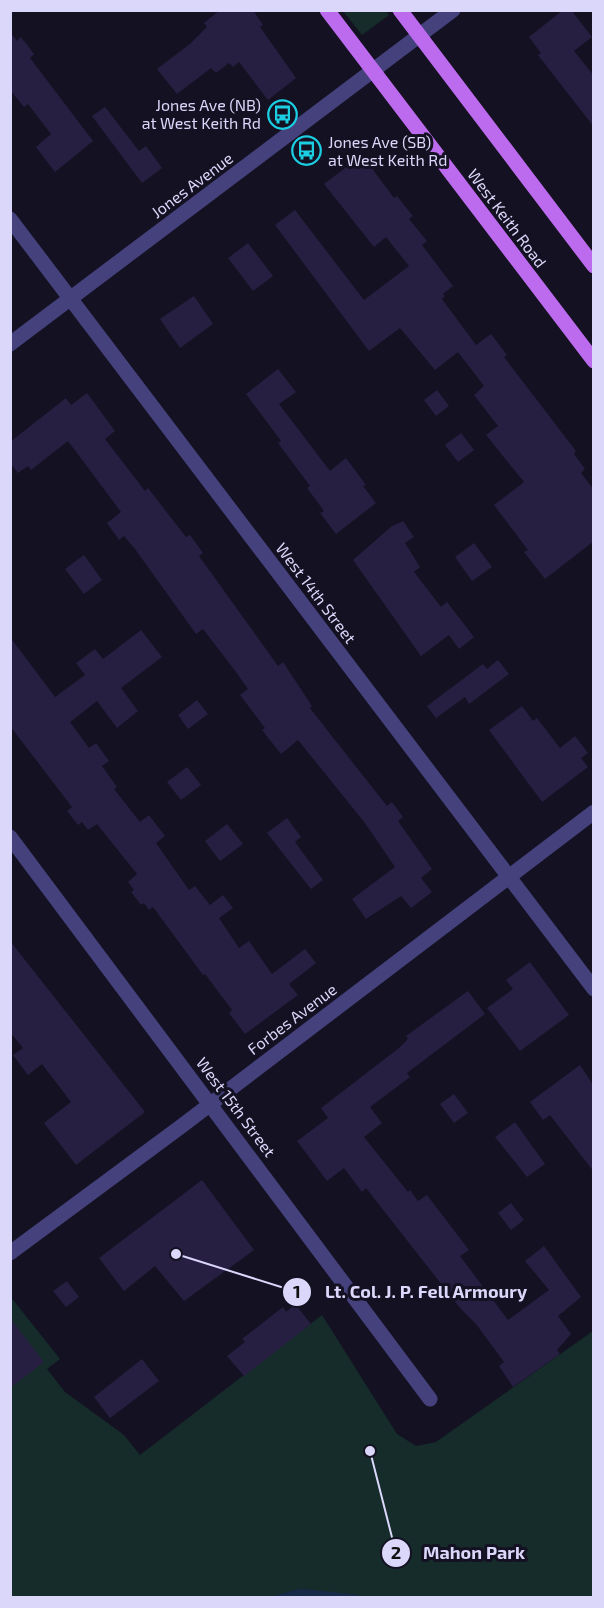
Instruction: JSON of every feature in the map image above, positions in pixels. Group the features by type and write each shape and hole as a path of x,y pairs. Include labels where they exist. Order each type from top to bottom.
{"main road":[{"name":"West Keith Road","path":"327,10 594,361"},
{"path":"400,10 594,266"}],"street":[{"name":"Jones Avenue","path":"10,344 453,10"},
{"name":"West 14th Street","path":"10,219 594,989"},
{"name":"Forbes Avenue","path":"10,1253 211,1104 594,812"},
{"name":"West 15th Street","path":"10,837 430,1399"}],"green space":[{"path":"343,11 386,11 389,15 362,35"},
{"path":"10,1296 60,1359 47,1369 65,1392 124,1435 140,1455 322,1315 397,1434 416,1446 436,1442 593,1331 593,1597 11,1597"}],"building":[{"path":"220,10 253,10 263,25 260,27 296,78 268,100 239,62 233,67 229,63 216,73 211,68 177,94 157,69 191,43 207,27 204,23"},
{"path":"563,10 571,10 592,37 574,51 594,76 594,127 538,55 541,53 529,37"},
{"path":"10,32 17,41 21,37 34,54 30,58 93,141 55,172 36,147 51,134 28,104 24,107 10,90"},
{"path":"105,107 139,151 146,146 162,168 142,183 92,116"},
{"path":"362,155 394,198 397,196 413,216 409,219 427,241 422,245 453,286 443,294 445,296 442,299 476,345 491,334 507,355 504,357 576,451 574,454 585,469 581,473 594,490 594,541 545,579 524,552 528,550 494,505 524,482 486,435 498,426 474,395 484,386 458,352 435,370 400,328 369,351 275,225 295,210 364,300 409,266 386,237 374,247 324,184"},
{"path":"248,243 273,276 253,291 228,258"},
{"path":"194,296 213,324 180,348 160,319"},
{"path":"278,369 296,392 279,404 330,471 346,458 376,503 336,534 320,513 324,511 307,488 310,486 278,443 281,441 246,394"},
{"path":"437,390 449,406 436,416 424,400"},
{"path":"87,393 115,431 105,439 145,491 148,488 186,537 190,535 203,553 199,556 278,666 283,662 312,706 310,708 387,806 392,802 403,817 398,821 432,869 421,878 432,892 411,908 401,896 366,919 352,899 395,867 365,823 298,740 281,754 262,730 265,728 240,695 248,689 236,672 203,629 196,634 135,549 124,536 119,540 107,523 121,512 68,441 31,470 28,466 18,473 10,463 10,442 66,398 71,405"},
{"path":"461,433 474,450 458,462 445,445"},
{"path":"403,521 414,537 405,543 420,567 414,572 441,607 447,602 474,637 459,649 449,635 421,656 353,560 392,526"},
{"path":"474,543 492,567 472,581 455,557"},
{"path":"84,555 102,580 84,594 65,569"},
{"path":"141,630 162,657 121,688 138,711 117,728 97,701 70,722 89,748 96,743 109,761 102,766 117,787 114,789 140,822 149,815 165,836 156,843 189,890 195,886 210,905 223,895 233,908 219,918 239,948 249,941 272,974 305,949 316,963 289,984 298,995 245,1034 229,1013 232,1010 153,907 149,910 144,903 141,905 131,892 134,890 128,882 137,874 97,824 88,830 82,822 78,825 67,811 72,807 10,726 10,637 55,697 85,675 76,663 95,649 103,659"},
{"path":"498,660 509,674 469,704 465,697 436,718 427,706 483,664 487,669"},
{"path":"197,700 208,714 188,729 178,715"},
{"path":"522,706 533,721 537,718 560,748 575,736 588,753 581,758 588,767 542,802 489,730"},
{"path":"187,767 201,785 181,800 167,782"},
{"path":"287,818 301,837 295,842 323,880 311,889 267,833"},
{"path":"227,824 243,844 220,861 205,841"},
{"path":"10,941 145,1112 76,1165 44,1123 71,1102 42,1064 28,1075 13,1055 23,1048 10,1032"},
{"path":"530,962 569,1015 520,1051 487,1008 513,989 506,980"},
{"path":"468,991 485,1014 407,1073 410,1077 370,1107 382,1123 364,1137 408,1192 410,1190 418,1201 427,1195 469,1250 460,1256 508,1320 549,1290 525,1261 544,1246 581,1297 558,1316 571,1334 557,1350 560,1354 513,1387 499,1366 504,1362 476,1324 460,1308 366,1188 362,1192 344,1168 327,1181 297,1141 328,1118 321,1108 399,1048 408,1039 406,1036"},
{"path":"580,1065 594,1086 594,1172 550,1115 543,1120 530,1102"},
{"path":"454,1094 468,1113 454,1123 440,1104"},
{"path":"515,1122 545,1164 527,1177 495,1137"},
{"path":"202,1180 254,1250 184,1301 155,1266 124,1291 99,1258"},
{"path":"511,1203 524,1220 511,1230 498,1213"},
{"path":"67,1281 79,1297 66,1307 53,1291"},
{"path":"295,1304 311,1324 244,1376 227,1356 245,1342 242,1339 283,1307 286,1312"},
{"path":"10,1318 44,1362 10,1388"},
{"path":"142,1359 159,1381 110,1418 94,1397"}],"waterway":[{"path":"279,1598 300,1592 355,1598"}],"place":[{"name":"Jones Ave (NB) at West Keith Rd","path":"282,114"},
{"name":"Jones Ave (SB) at West Keith Rd","path":"307,151"},
{"name":"Lt. Col. J. P. Fell Armoury","path":"176,1254"},
{"name":"Mahon Park","path":"370,1451"}]}
